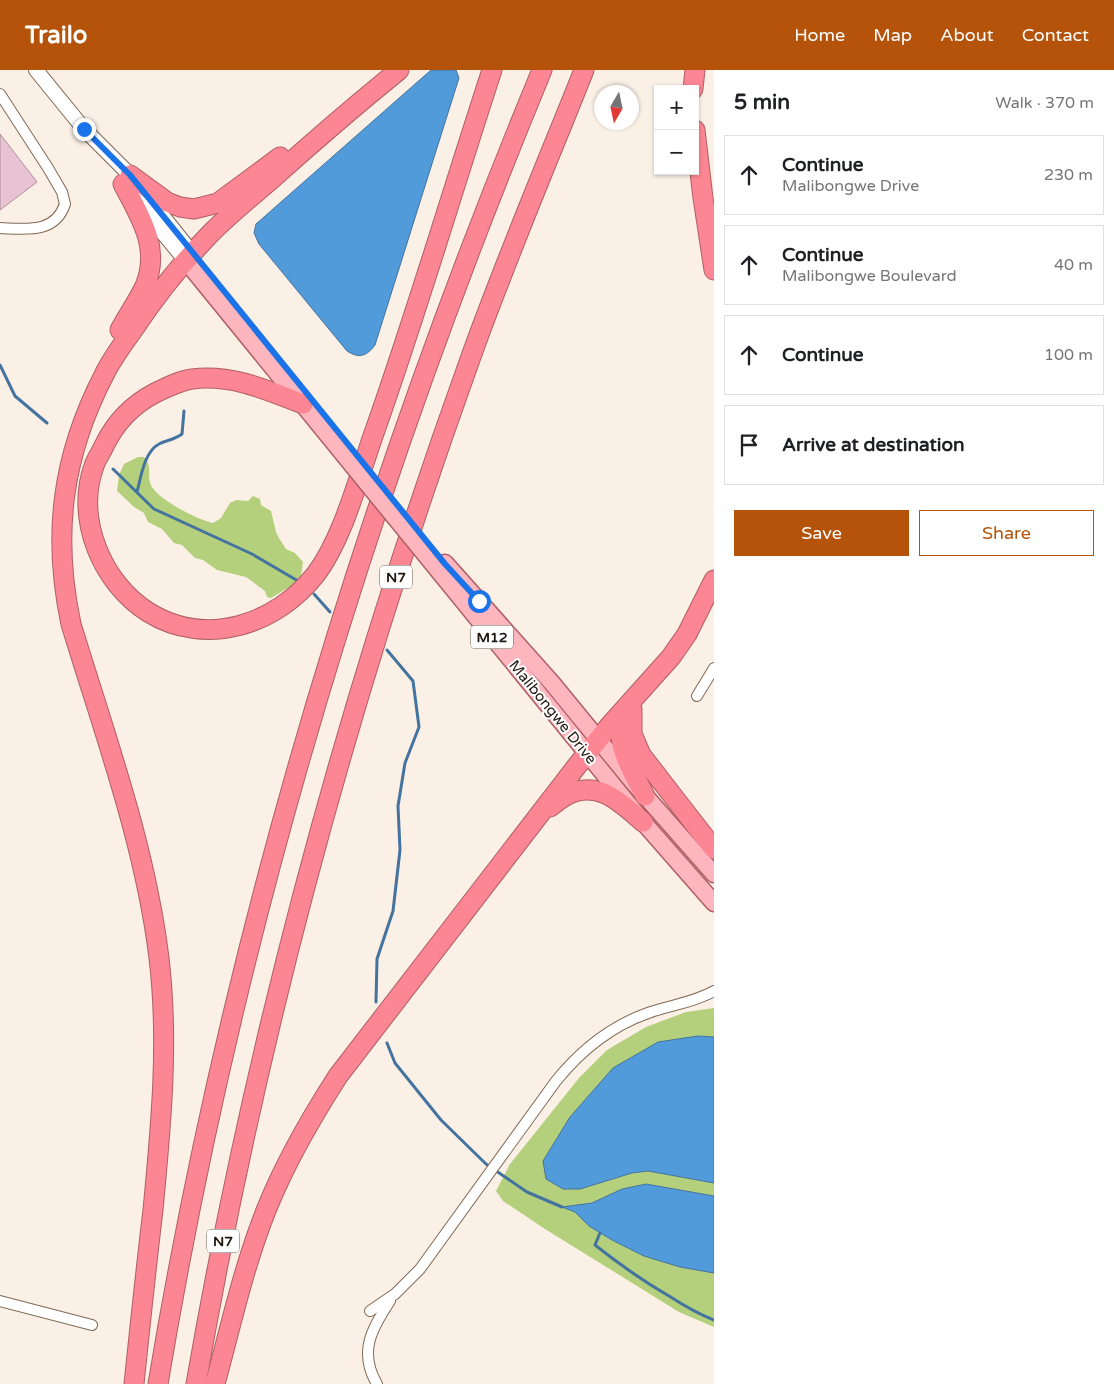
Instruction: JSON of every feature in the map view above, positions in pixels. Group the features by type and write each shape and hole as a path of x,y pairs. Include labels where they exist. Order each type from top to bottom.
{"highway":[{"path":"134,1384 163,1106 162,986 156,933 135,835 71,624 65,598 61,551 63,498 72,455 84,417 104,373 148,308 177,270 211,233 341,118 399,70"},
{"path":"303,404 238,381 208,378 189,380 167,387 147,397 129,411 110,433 94,467 90,487 88,512 92,534 98,554 108,573 122,590 145,610 159,618 196,628 212,630 255,622 281,608 305,587 318,570 337,539 382,411 492,70"},
{"name":"N7","path":"158,1384 182,1254 216,1092 285,815 355,580 406,426 498,177 542,70"},
{"name":"N7","path":"196,1384 218,1266 254,1099 292,939 360,694 398,571 480,333 584,70"},
{"path":"693,85 695,70"},
{"path":"126,179 173,205 189,209 203,208 218,203 299,144 341,118"},
{"path":"699,164 714,270"},
{"path":"104,373 110,349 145,285 151,257 145,226 126,179"},
{"path":"215,1384 256,1239 278,1181 309,1122 338,1076 592,747 672,657 687,634 714,580"},
{"path":"644,796 628,761 621,734 622,727 647,685"},
{"path":"632,709 632,734 641,755 714,849"},
{"path":"539,815 566,795 583,791 597,791 614,798 643,822"}],"main road":[{"name":"M12","path":"36,70 190,258"},
{"name":"Malibongwe Drive","path":"190,258 303,404 355,460"},
{"name":"Malibongwe Drive","path":"190,258 234,304 355,460 443,569 592,747 643,822 714,903"},
{"name":"Malibongwe Drive","path":"592,747 644,796 714,874"}],"street":[{"path":"0,94 48,168 62,192 65,204 58,218 51,224 43,227 23,229 0,228"},
{"path":"697,696 714,668"},
{"path":"377,1384 369,1362 369,1342 377,1320 395,1294 420,1268 556,1081 591,1045 612,1030 650,1012 686,1003 714,991"},
{"path":"370,1311 395,1294"},
{"path":"0,1301 92,1325"}],"green space":[{"path":"138,457 144,457 147,460 150,483 163,498 189,514 206,521 213,523 221,518 230,503 236,500 248,501 253,496 260,499 261,505 271,511 276,532 286,549 295,553 303,562 301,576 291,586 271,598 267,597 265,591 246,577 217,570 203,560 195,558 182,545 174,543 162,529 148,522 144,513 134,507 117,491 119,475 124,464"},
{"path":"714,1008 714,1037 698,1036 632,1173 648,1171 714,1183 714,1196 646,1184 622,1189 592,1203 563,1207 575,1212 589,1226 612,1240 680,1267 714,1273 714,1327 679,1312 545,1229 503,1201 496,1191 510,1164 579,1078 607,1050 646,1027 686,1012"}],"water":[{"path":"431,70 456,70 459,78 375,345 366,354 355,355 347,351 259,244 254,233 256,224"},
{"path":"698,1036 714,1037 714,1183 648,1171 632,1173 580,1189 563,1189 546,1179 543,1161 570,1117 613,1068 658,1042"},
{"path":"646,1184 714,1196 714,1273 680,1267 644,1256 612,1240 589,1226 575,1212 562,1207 592,1203 622,1189"}],"building":[{"path":"0,134 37,182 0,210"}],"waterway":[{"path":"0,365 15,396 47,423"},
{"path":"137,492 144,465 150,453 159,444 182,434 184,411"},
{"path":"113,469 154,509 252,554 298,581"},
{"path":"314,594 330,612"},
{"path":"376,1002 377,959 393,911 400,850 398,806 405,763 419,727 413,681 387,650"},
{"path":"387,1043 395,1063 441,1120 486,1164 527,1192 562,1207"},
{"path":"600,1233 595,1245 604,1252 659,1290 714,1320"}],"route":[{"path":"84,129 130,175 445,564 479,601"}]}
